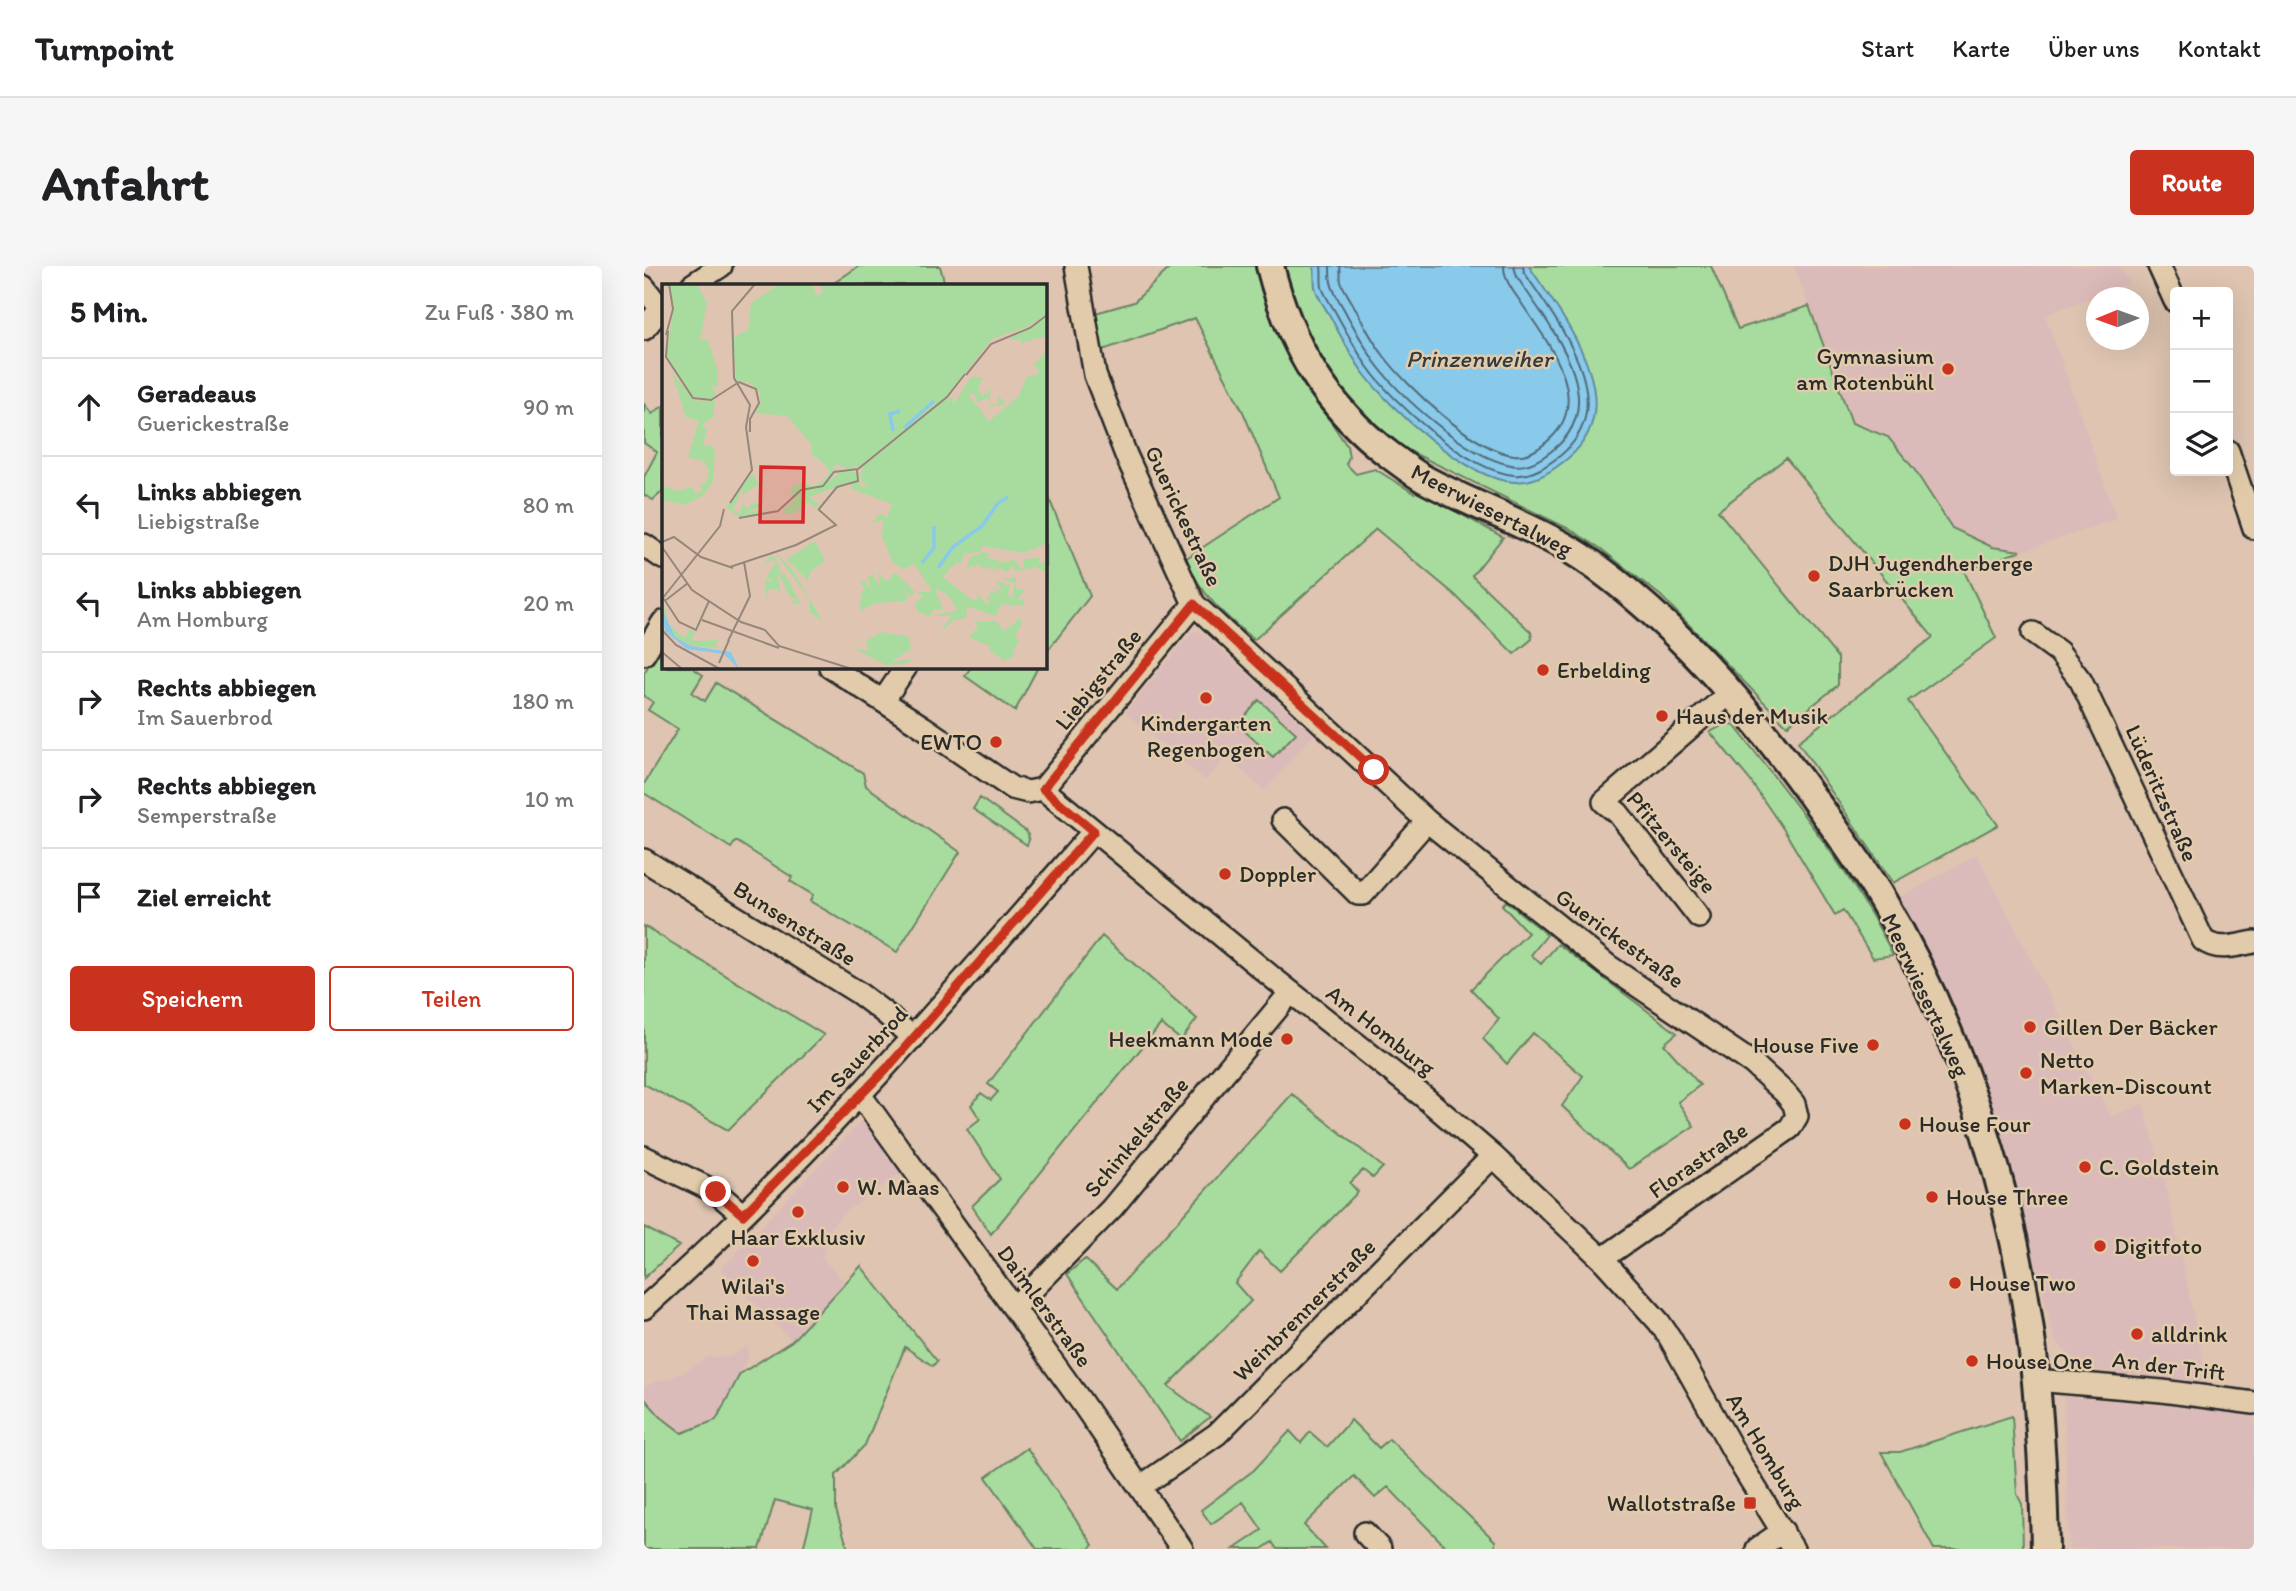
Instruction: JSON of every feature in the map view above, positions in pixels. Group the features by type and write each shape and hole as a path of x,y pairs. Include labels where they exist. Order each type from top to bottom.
{"main road":[{"name":"Meerwiesertalweg","path":"1270,266 1289,328 1304,359 1326,393 1350,421 1369,440 1419,477 1577,553 1632,595 1664,624 1730,693 1776,747 1881,899 1940,1013 1981,1120 1995,1169 2020,1272 2036,1380 2045,1549"}],"street":[{"path":"694,284 721,266"},
{"name":"Guerickestraße","path":"1076,266 1095,375 1126,455 1194,604 1427,821 1607,965 1752,1063 1785,1093"},
{"path":"2158,266 2170,291"},
{"path":"644,287 662,307 644,329"},
{"path":"2233,466 2254,528"},
{"path":"644,545 662,557"},
{"name":"Liebigstraße","path":"1043,789 1194,604"},
{"path":"644,654 662,624"},
{"name":"Lüderitzstraße","path":"2034,633 2059,652 2081,681 2203,940 2208,944 2223,947 2254,942"},
{"path":"832,668 1012,788 1028,792 1043,789"},
{"path":"883,701 905,668"},
{"name":"Pfitzersteige","path":"1699,917 1618,813 1604,802 1730,693"},
{"name":"Am Homburg","path":"1043,789 1424,1097 1493,1156 1602,1259 1659,1322 1670,1338 1743,1468 1788,1540"},
{"path":"1283,820 1357,894 1363,894 1427,821"},
{"name":"Im Sauerbrod","path":"644,1308 743,1215 861,1096 1094,831"},
{"name":"Bunsenstraße","path":"644,860 857,992 913,1038"},
{"name":"Schinkelstraße","path":"1014,1308 1112,1208 1291,992"},
{"name":"Florastraße","path":"1602,1259 1790,1128 1797,1116 1794,1104 1785,1093"},
{"name":"Daimlerstraße","path":"861,1096 1014,1308 1182,1549"},
{"name":"Weinbrennerstraße","path":"1140,1487 1217,1434 1493,1156"},
{"path":"644,1157 716,1192 743,1215"},
{"name":"An der Trift","path":"2036,1380 2162,1391 2254,1403"},
{"path":"1365,1533 1380,1549"},
{"path":"1757,1549 1788,1540"}],"shaded area":[{"name":"Gymnasium am Rotenbühl","path":"1794,266 2119,266 2129,283 2118,287 2086,287 2086,299 2045,315 2117,519 1964,571 1852,423"},
{"name":"Kindergarten Regenbogen","path":"1196,630 1314,734 1265,791 1227,757 1205,780 1125,713"},
{"path":"1977,854 2111,1117 2143,1104 2164,1177 2208,1383 2103,1371 2083,1365 2054,1339 2015,1179 1971,1043 1900,898"},
{"path":"865,1117 902,1172 844,1213 831,1226 822,1257 846,1284 792,1341 721,1269"},
{"path":"748,1345 748,1357 716,1420 682,1433 661,1417 644,1398 644,1386 678,1375 708,1357 730,1357"},
{"path":"2064,1396 2254,1414 2254,1549 2069,1549"}],"green space":[{"path":"859,266 940,266 945,284 832,284"},
{"path":"1172,266 1258,266 1317,401 1347,446 1349,457 1346,464 1356,474 1375,469 1414,493 1418,491 1503,537 1472,576 1531,632 1532,639 1514,654 1455,595 1376,529 1254,640 1214,604 1185,559 1279,497 1244,414 1195,318 1097,352 1092,314 1134,302"},
{"path":"1281,266 1711,266 1738,329 1809,306 1852,423 1888,437 1914,469 1952,528 1992,547 2021,551 1964,571 1996,638 1908,701 1998,825 1893,883 1798,742 1933,637 1786,458 1718,511 1838,658 1838,685 1787,726 1661,596 1600,548 1569,529 1391,442 1366,420 1329,378 1303,334"},
{"path":"644,404 652,414 662,407 662,492 653,500 644,495 644,477 657,452 644,443"},
{"path":"1046,491 1090,596 1046,653"},
{"path":"660,646 662,668 692,668 703,675 692,693 705,701 716,683 863,773 866,786 960,852 897,952 810,901 813,895 790,881 792,877 736,841 731,848 644,793 644,784 678,729 648,710 653,702 644,696 644,673"},
{"path":"970,668 1037,668 1015,711 965,676"},
{"path":"1259,700 1296,733 1273,757 1238,725"},
{"path":"1727,723 1734,725 1820,836 1859,894 1893,955 1873,958 1843,910 1835,915 1784,830 1749,779 1710,732"},
{"path":"980,798 1027,832 1027,845 973,809"},
{"path":"1506,901 1547,935 1531,955 1541,964 1558,944 1677,1033 1664,1044 1700,1085 1678,1102 1694,1126 1629,1169 1562,1106 1583,1076 1533,1033 1507,1064 1483,1039 1499,1019 1471,989 1528,933 1502,905"},
{"path":"644,926 824,1035 728,1130 644,1084"},
{"path":"1102,936 1197,1019 1181,1040 1161,1024 991,1234 972,1206 1000,1179 967,1129 980,1119 971,1105 981,1093 991,1100 998,1092 988,1084"},
{"path":"1292,1094 1383,1167 1373,1178 1363,1170 1350,1183 1358,1192 1280,1271 1259,1251 1235,1283 1251,1301 1168,1386 1210,1417 1180,1441 1067,1274 1085,1259 1117,1289"},
{"path":"644,1227 679,1246 644,1278"},
{"path":"861,1266 937,1361 933,1366 905,1347 865,1445 836,1475 836,1510 848,1549 803,1549 813,1510 775,1500 760,1549 644,1549 644,1398 661,1417 682,1433 716,1420 740,1374 792,1341"},
{"path":"2012,1416 2017,1494 2022,1504 2023,1549 1934,1549 1881,1452 1900,1452"},
{"path":"1351,1420 1379,1448 1389,1439 1495,1541 1495,1549 1448,1549 1388,1487 1375,1498 1354,1476 1304,1525 1326,1549 1277,1549 1272,1542 1262,1549 1234,1549 1262,1530 1243,1502 1211,1524 1201,1510 1254,1470 1290,1431 1301,1443 1310,1432 1327,1447"},
{"path":"1027,1448 1093,1545 1089,1549 1037,1549 986,1477"}],"water":[{"name":"Prinzenweiher","path":"1314,266 1529,266 1574,335 1586,361 1593,387 1594,413 1586,437 1567,459 1555,468 1522,482 1495,478 1453,456 1410,422 1362,371 1317,294"}],"place":[{"name":"Gymnasium am Rotenbühl","path":"1948,369"},
{"name":"DJH Jugendherberge Saarbrücken","path":"1814,576"},
{"name":"Erbelding","path":"1543,670"},
{"name":"Kindergarten Regenbogen","path":"1206,698"},
{"name":"Haus der Musik","path":"1662,716"},
{"name":"EWTO","path":"996,742"},
{"name":"Doppler","path":"1225,874"},
{"name":"Gillen Der Bäcker","path":"2030,1027"},
{"name":"Heekmann Mode","path":"1287,1039"},
{"name":"House Five","path":"1873,1045"},
{"name":"Netto Marken-Discount","path":"2026,1073"},
{"name":"House Four","path":"1905,1124"},
{"name":"C. Goldstein","path":"2085,1167"},
{"name":"W. Maas","path":"843,1187"},
{"name":"House Three","path":"1932,1197"},
{"name":"Haar Exklusiv","path":"798,1212"},
{"name":"Digitfoto","path":"2100,1246"},
{"name":"Wilai's Thai Massage","path":"753,1261"},
{"name":"House Two","path":"1955,1283"},
{"name":"alldrink","path":"2137,1334"},
{"name":"House One","path":"1972,1361"},
{"name":"Wallotstraße","path":"1750,1503"}],"route":[{"path":"716,1192 743,1215 889,1066 1094,831 1043,789 1194,604 1374,770"}]}
